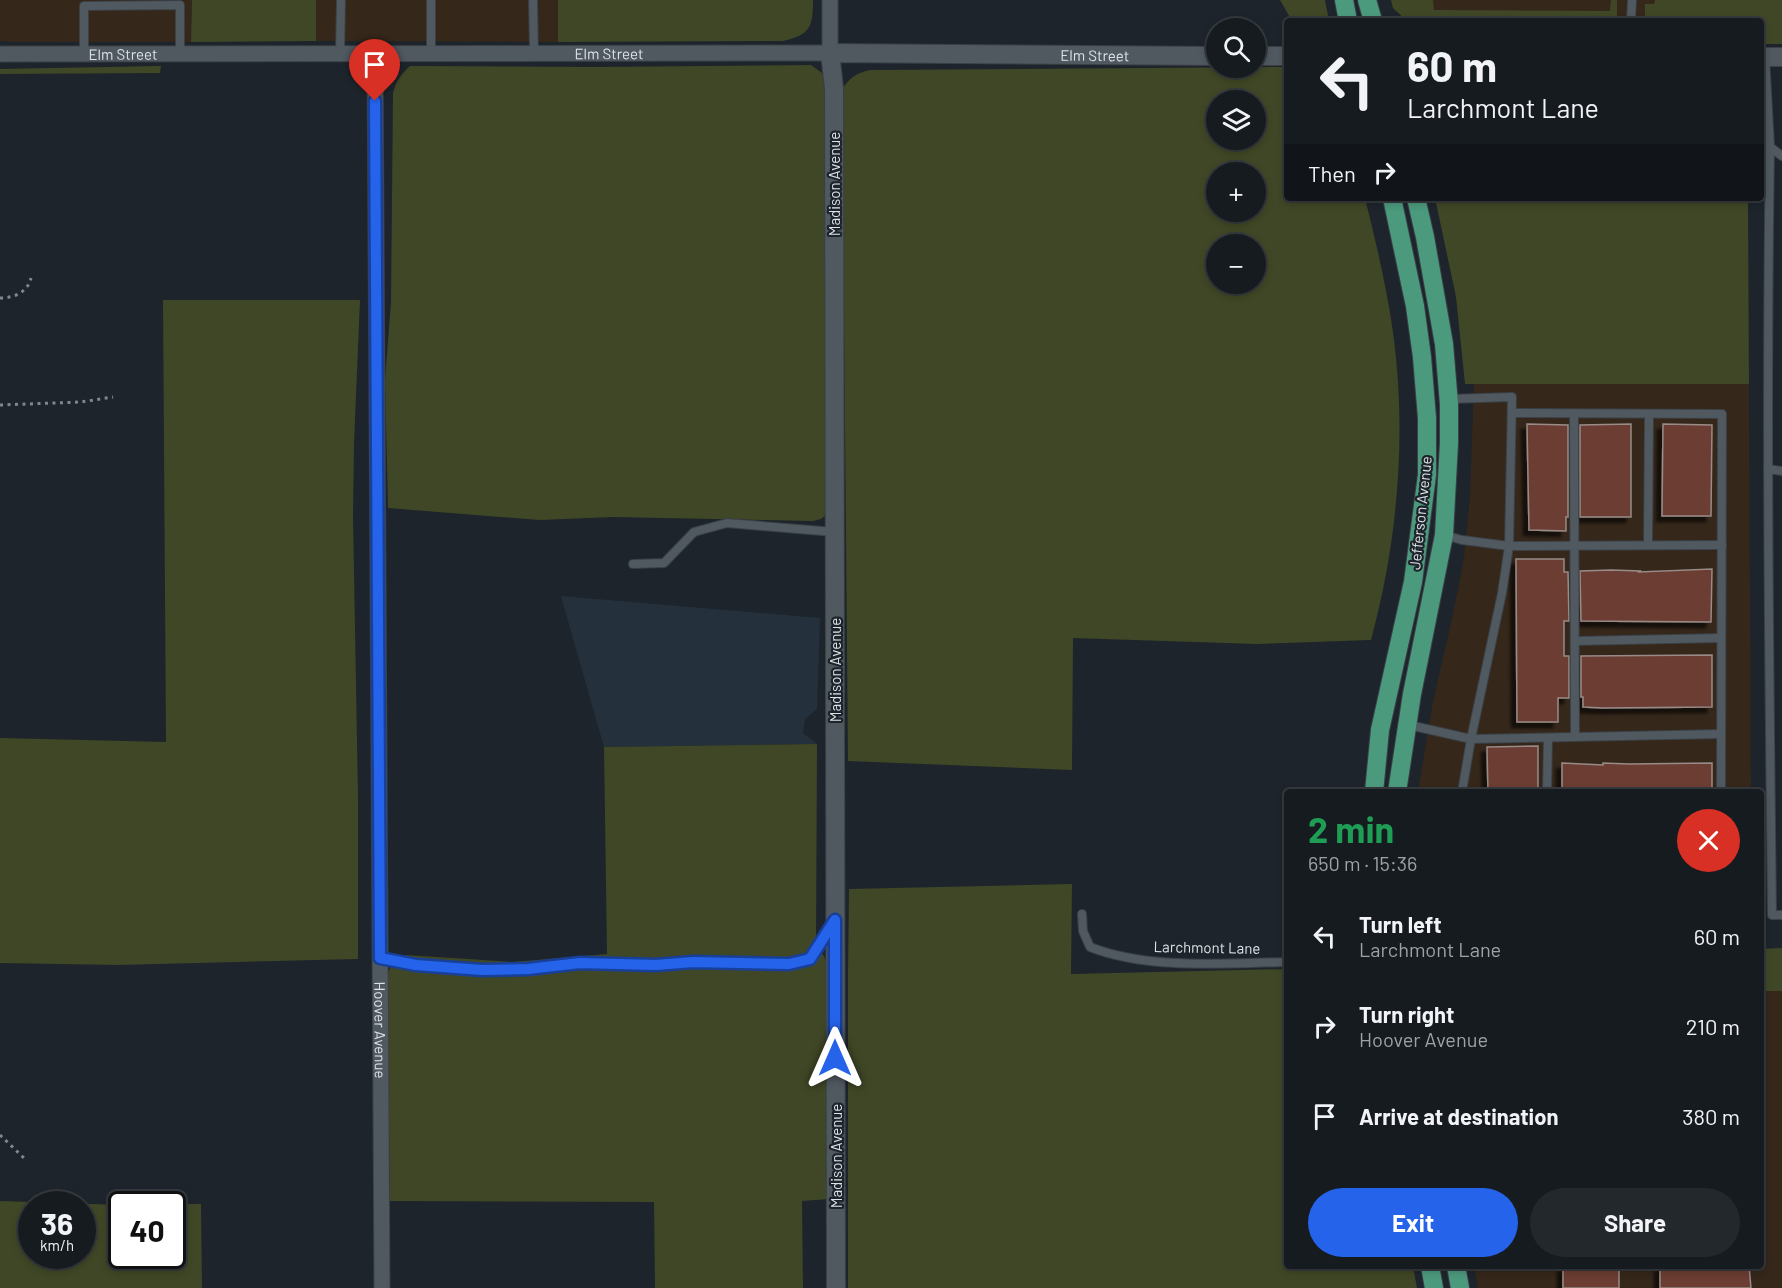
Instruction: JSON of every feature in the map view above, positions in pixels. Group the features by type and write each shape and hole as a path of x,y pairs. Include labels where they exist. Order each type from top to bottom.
{"main road":[{"path":"1344,0 1347,18"},
{"path":"1367,0 1372,18"},
{"name":"Jefferson Avenue","path":"1374,789 1380,730 1413,582 1427,475 1427,418 1422,357 1415,306 1393,201"},
{"name":"Jefferson Avenue","path":"1397,789 1407,725 1444,535 1449,443 1449,399 1444,344 1417,201"},
{"path":"1427,418 1436,457 1436,530 1444,535"},
{"path":"1431,1269 1434,1288"},
{"path":"1457,1269 1460,1288"}],"street":[{"path":"830,0 830,53"},
{"name":"Elm Street","path":"0,54 830,53 1206,56"},
{"name":"Madison Avenue","path":"830,53 834,88 836,1288"},
{"name":"Hoover Avenue","path":"375,54 382,1288"},
{"path":"1266,56 1284,56"}],"lane":[{"path":"340,54 341,0"},
{"path":"431,0 431,53"},
{"path":"533,0 534,53"},
{"path":"1631,18 1632,0"},
{"path":"84,54 84,6 180,5 180,54"},
{"path":"1769,57 1767,299 1772,915 1782,915"},
{"path":"1770,147 1782,156"},
{"path":"1449,399 1512,397 1509,546 1503,593 1463,789"},
{"path":"1512,413 1722,414 1721,789"},
{"path":"1574,414 1575,737"},
{"path":"1648,545 1649,414"},
{"path":"1768,469 1782,471"},
{"path":"633,564 664,563 694,532 727,523 834,532"},
{"path":"1444,535 1462,540 1509,546 1722,545"},
{"path":"1575,641 1721,638"},
{"path":"1407,725 1471,740 1721,734"},
{"path":"1547,789 1548,738"},
{"name":"Larchmont Lane","path":"1082,914 1083,931 1090,947 1114,956 1175,963 1284,962"},
{"path":"380,958 416,965 482,970 528,969 580,963 789,964 810,959 835,920"}],"path":[{"path":"0,298 9,298 21,292 29,285 31,278"},
{"path":"0,405 81,402 113,397"},
{"path":"0,1135 24,1158"}],"shaded area":[{"path":"0,0 192,0 191,42 0,41"},
{"path":"316,0 558,0 558,42 316,41"},
{"path":"1391,0 1745,0 1746,18 1404,18 1393,8"},
{"path":"1474,383 1749,384 1751,789 1418,789 1433,701 1464,558 1470,495"},
{"path":"561,596 820,618 817,709 805,719 803,733 817,744 604,747"},
{"path":"1764,991 1782,991 1782,1288 1478,1288 1475,1269 1764,1269"}],"green space":[{"path":"192,0 316,0 316,41 191,42"},
{"path":"558,0 813,0 811,23 808,28 799,36 783,41 558,42"},
{"path":"1280,0 1325,0 1328,18 1290,18"},
{"path":"1391,0 1433,0 1434,10 1610,11 1611,0 1617,0 1617,18 1404,18 1393,8"},
{"path":"1655,0 1782,0 1782,44 1764,44 1764,18 1645,18 1645,4 1654,4"},
{"path":"811,65 822,73 825,82 826,515 813,521 613,517 540,520 388,508 385,381 391,302 393,93 397,81 404,72 410,66"},
{"path":"161,66 160,73 0,74 0,69"},
{"path":"1266,67 1284,67 1284,201 1366,201 1382,271 1394,339 1400,425 1395,512 1381,598 1371,640 1257,644 1073,638 1072,770 848,761 842,90 853,77 870,70 1206,68 1206,78 1266,78"},
{"path":"1436,201 1748,201 1749,384 1465,384 1456,297"},
{"path":"163,300 360,300 353,516 358,796 358,959 118,965 0,963 0,738 166,742"},
{"path":"817,744 816,947 824,956 827,965 829,1199 802,1201 803,1288 655,1288 654,1202 390,1201 387,975 394,963 406,955 512,962 607,954 604,747"},
{"path":"1072,884 1071,974 1284,969 1284,1269 1414,1269 1417,1288 848,1288 849,889"},
{"path":"1782,948 1782,991 1764,991 1764,949"},
{"path":"0,1201 18,1202 18,1269 96,1269 96,1204 108,1205 108,1269 186,1269 186,1204 201,1204 202,1288 0,1288"}],"building":[{"path":"1527,424 1568,425 1566,531 1529,530"},
{"path":"1631,424 1631,517 1580,517 1580,425"},
{"path":"1663,424 1712,425 1711,516 1662,516"},
{"path":"1516,559 1564,559 1564,572 1568,572 1569,621 1564,621 1564,656 1569,656 1569,698 1558,698 1558,722 1517,722"},
{"path":"1712,569 1711,622 1581,621 1580,571 1639,572"},
{"path":"1712,655 1712,707 1583,707 1581,656"},
{"path":"1538,746 1538,789 1488,789 1487,747"},
{"path":"1562,763 1603,765 1603,763 1712,763 1712,789 1562,789"},
{"path":"1563,1269 1619,1269 1619,1288 1563,1288"},
{"path":"1660,1269 1749,1269 1751,1288 1660,1288"}],"route":[{"path":"375,101 380,958 416,965 482,970 528,969 580,963 789,964 810,959 835,920 835,1058"}]}
